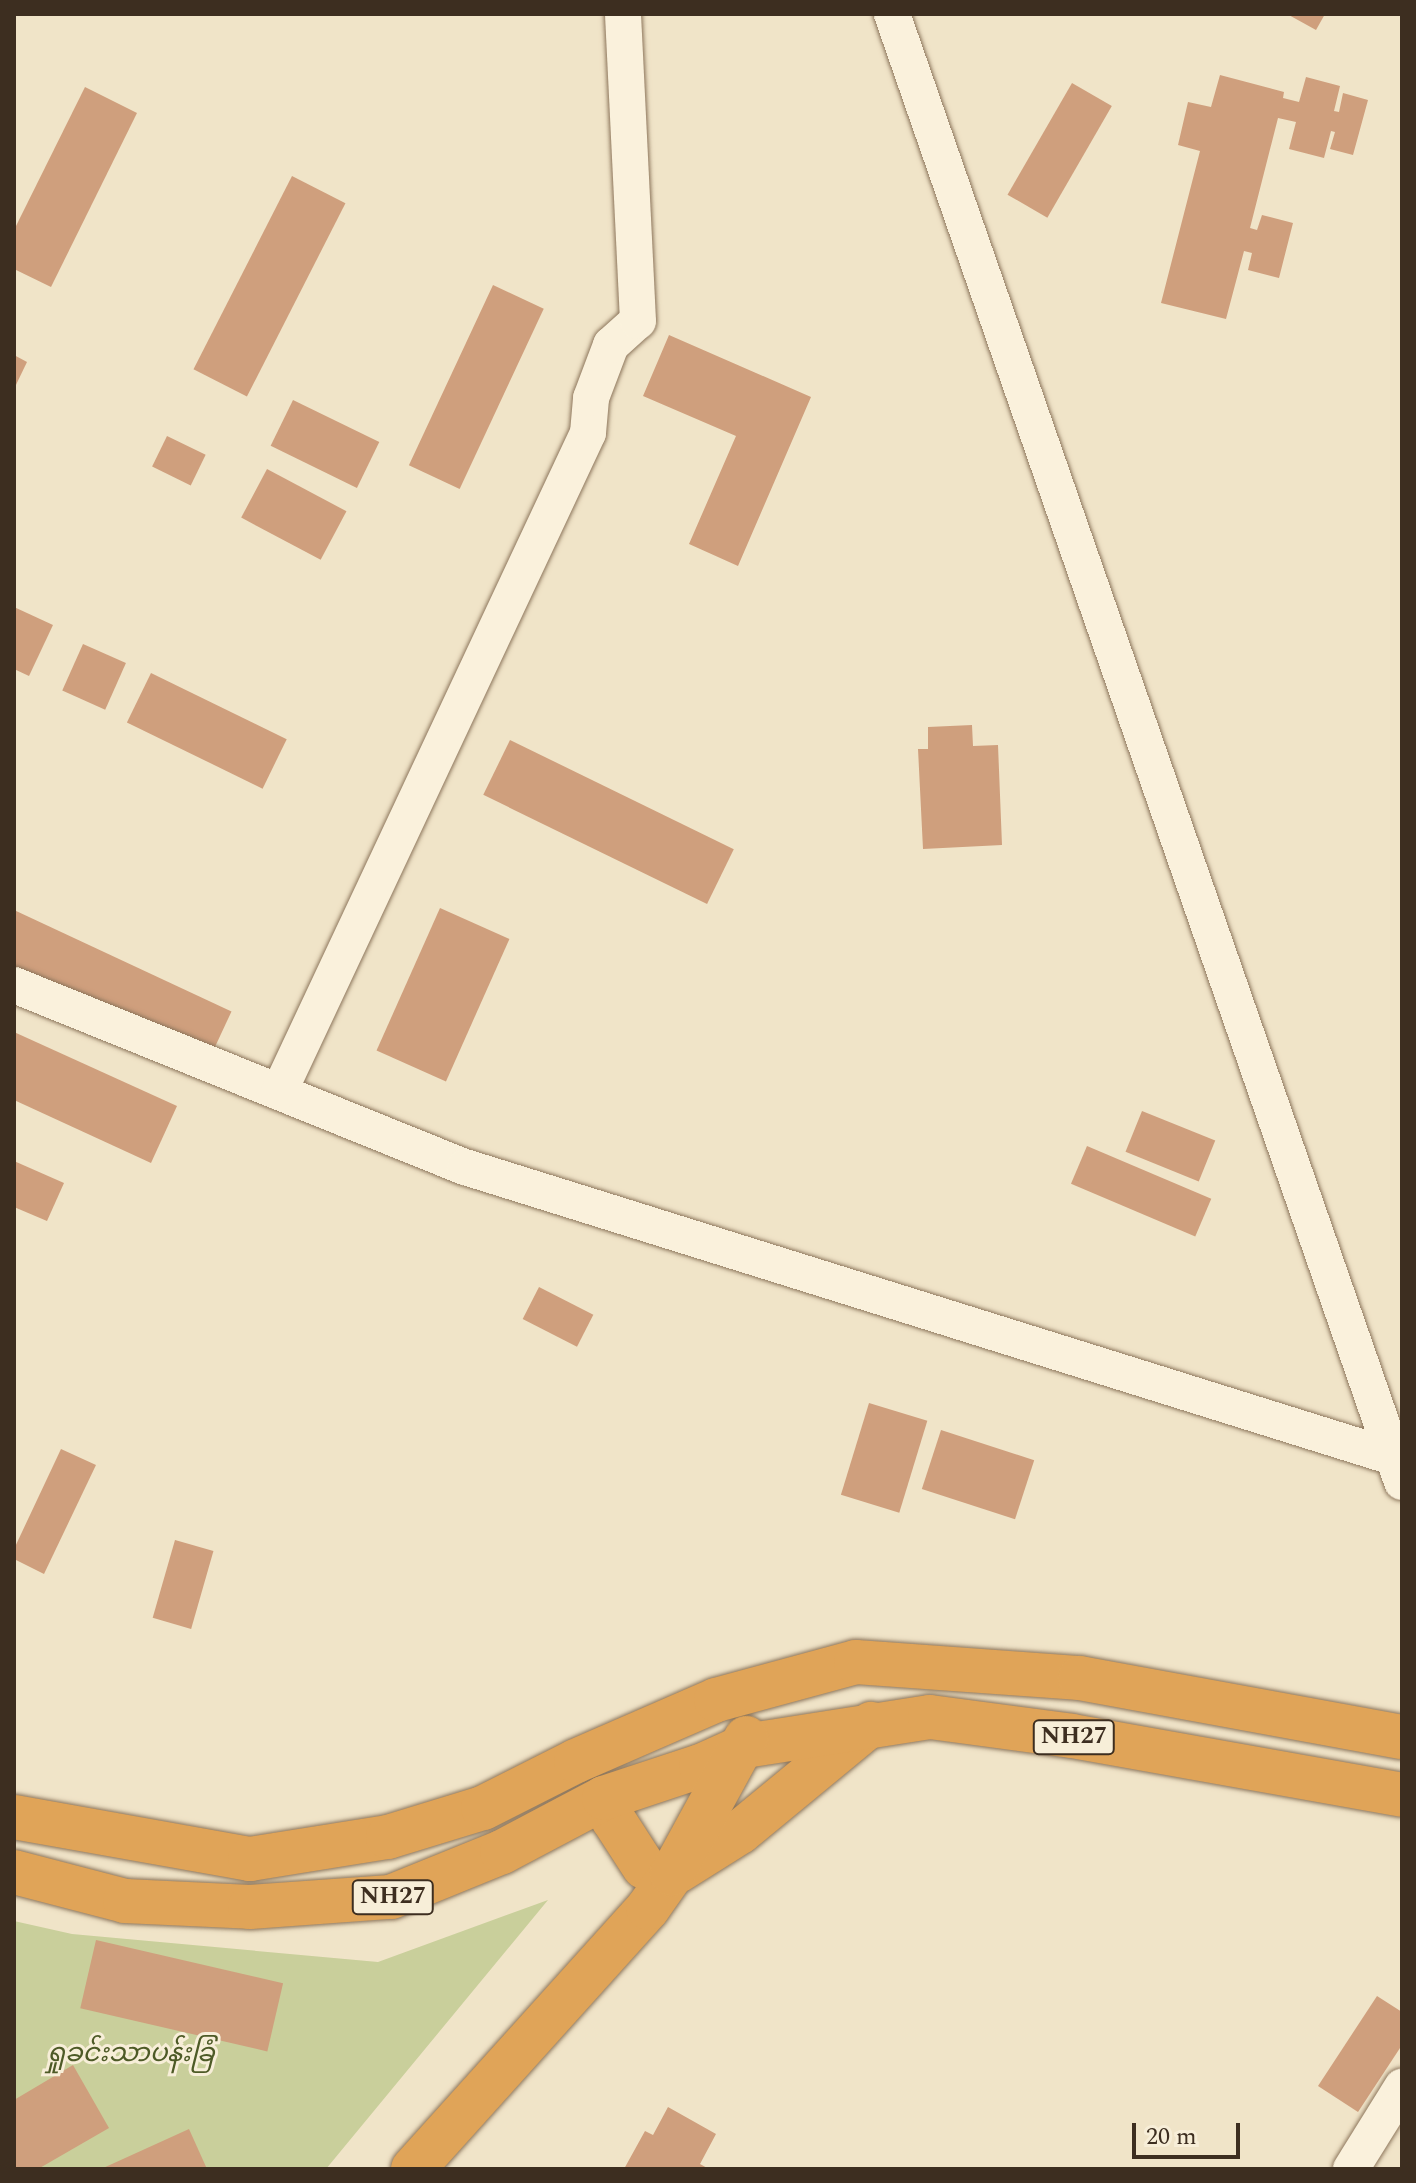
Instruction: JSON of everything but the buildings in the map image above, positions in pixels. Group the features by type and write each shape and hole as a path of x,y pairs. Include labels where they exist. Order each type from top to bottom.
{"highway":[{"name":"NH27","path":"14,1817 250,1859 388,1837 483,1808 567,1765 735,1694 856,1662 1080,1678 1402,1737"},
{"path":"413,2169 616,1947 626,1908 658,1871 745,1746 735,1694"},
{"path":"658,1871 701,1766 735,1694"},
{"name":"NH27","path":"14,1872 125,1901 250,1907 391,1897 502,1852 604,1798 701,1766 745,1746 873,1723 930,1717 1072,1736 1402,1795"},
{"path":"658,1871 740,1832 873,1723"},
{"path":"604,1798 613,1819 658,1871"}],"street":[{"path":"279,1092 588,433 591,398 611,345 638,321 623,14"},
{"path":"892,14 1400,1466"},
{"path":"14,985 465,1167 1400,1466"},
{"path":"1351,2169 1399,2099"}],"green space":[{"name":"ရှုခင်းသာပန်းခြံ","path":"548,1900 326,2169 14,2169 14,1921 72,1934 378,1962"}]}
